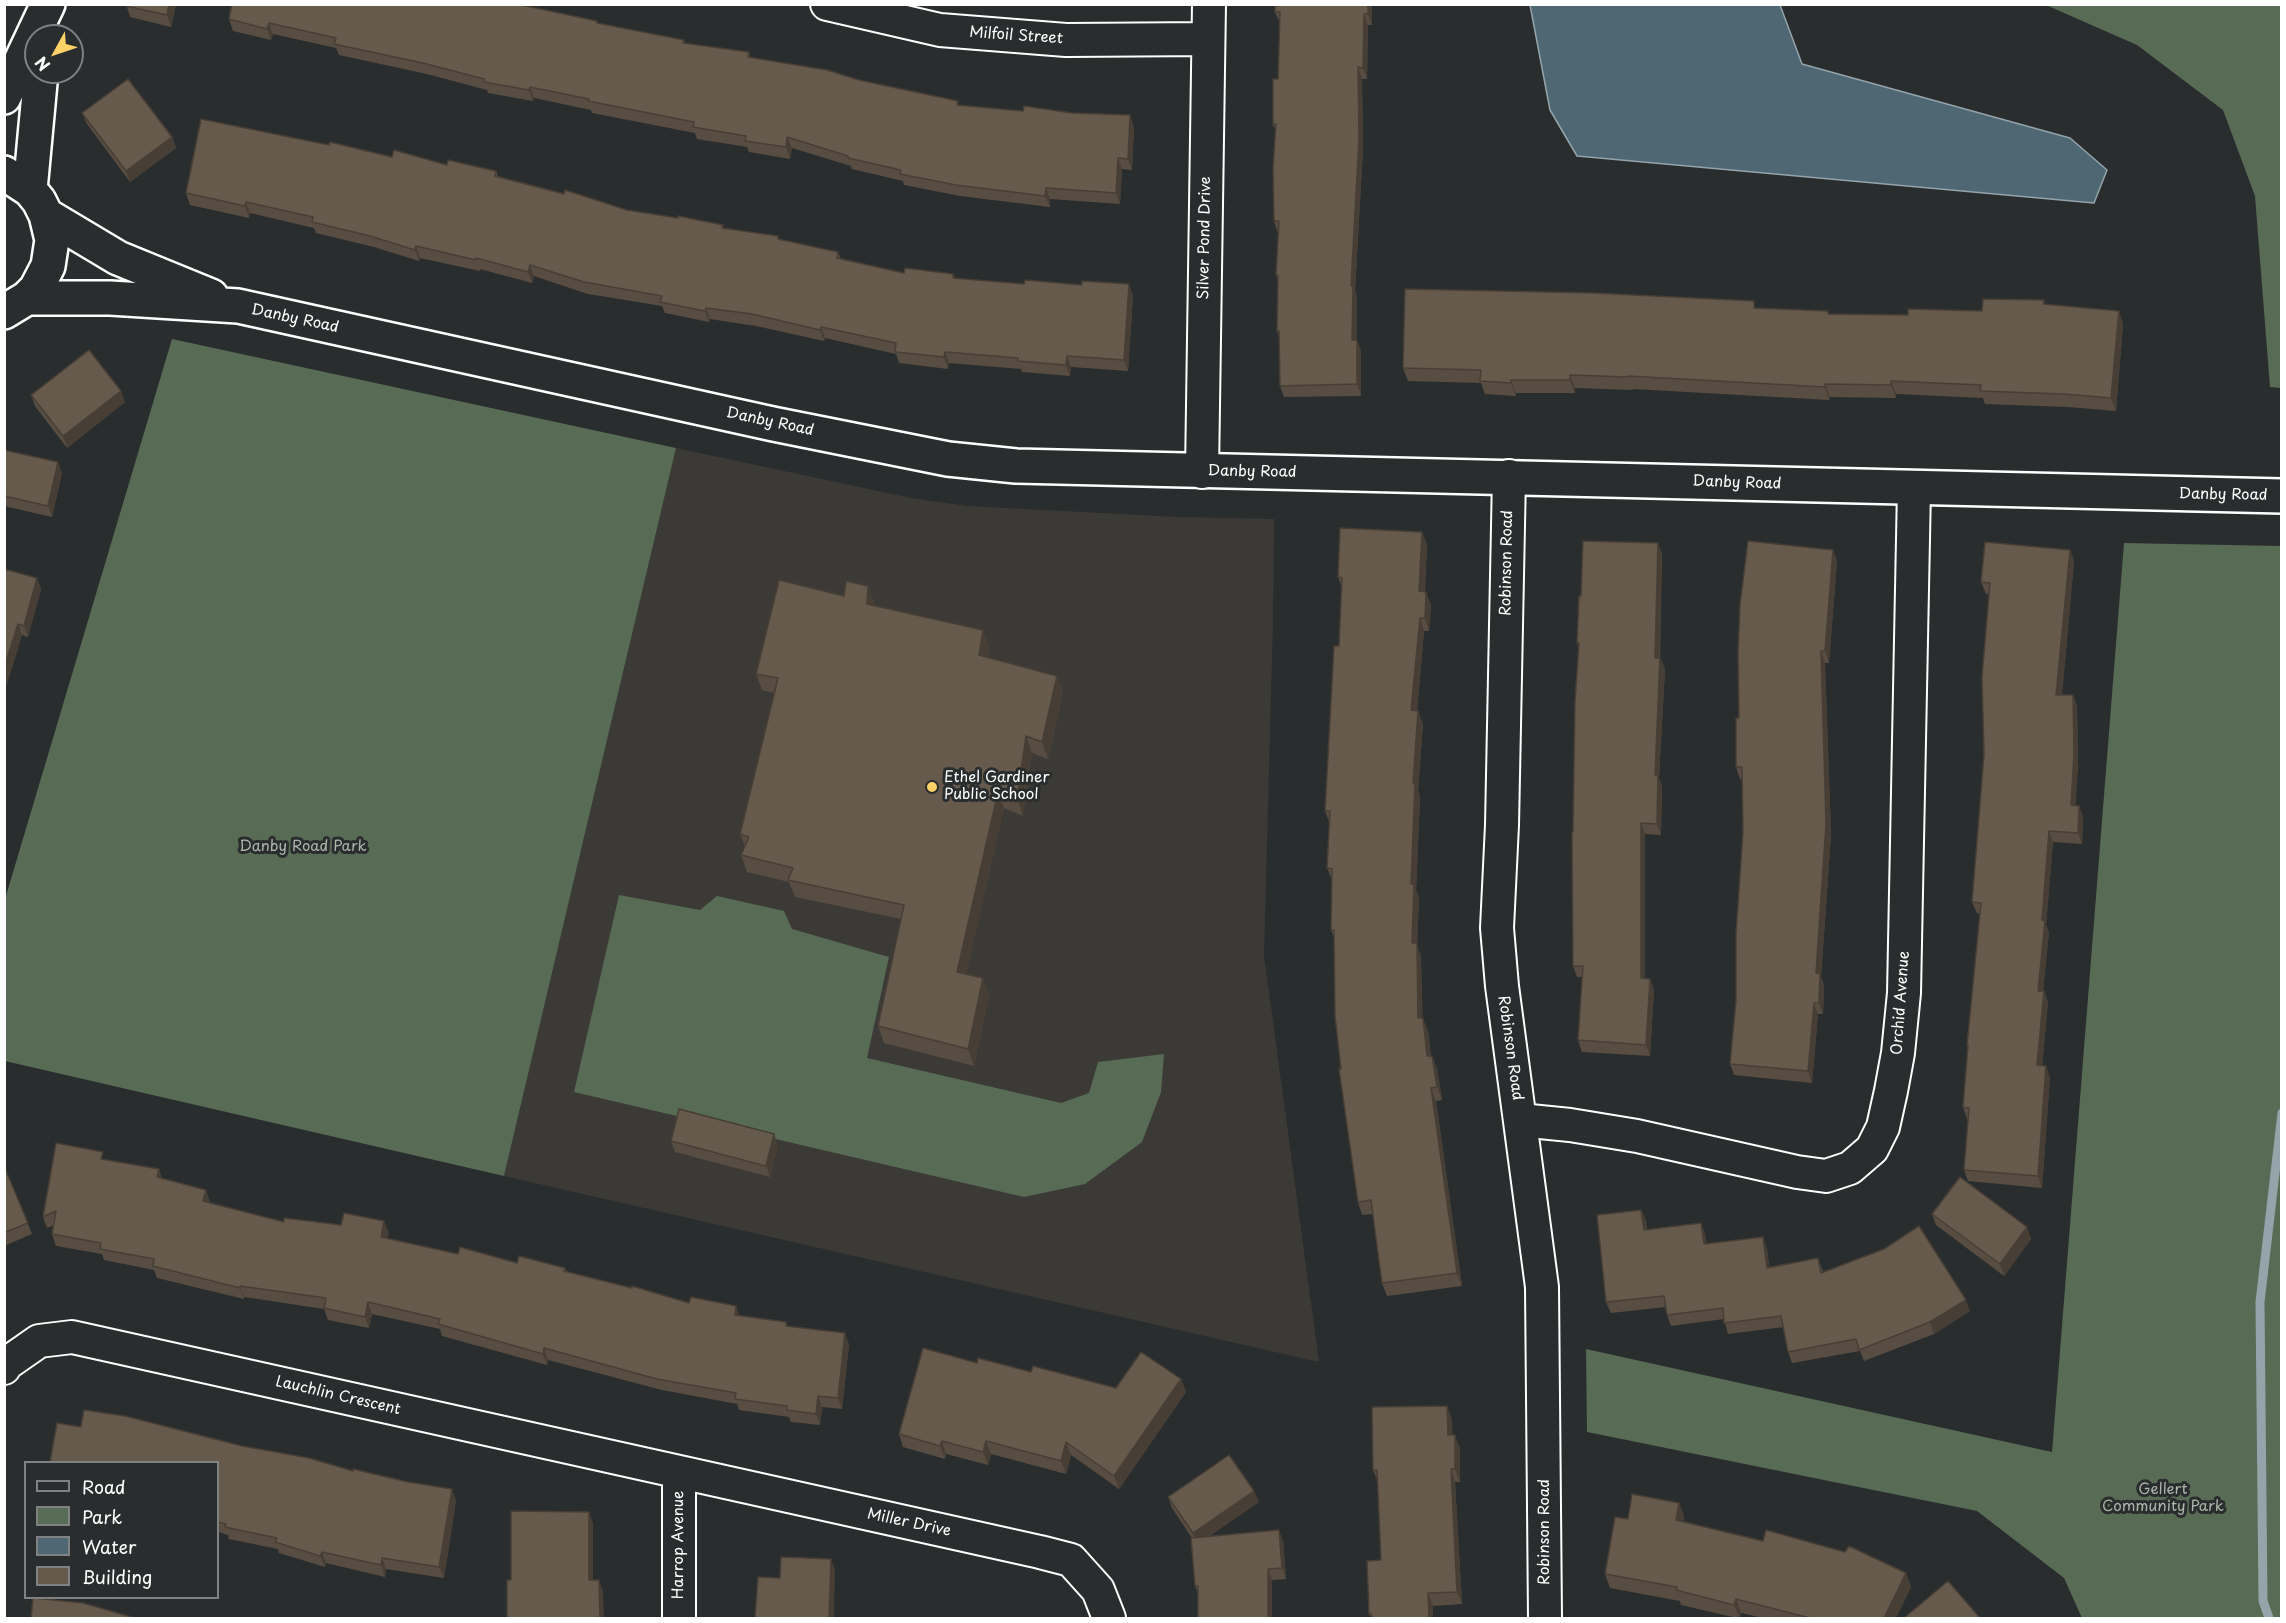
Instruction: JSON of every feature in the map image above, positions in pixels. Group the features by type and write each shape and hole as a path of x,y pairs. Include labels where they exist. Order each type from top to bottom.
{"street":[{"name":"Milfoil Street","path":"827,4 940,30 1066,40 1208,39"},
{"name":"Silver Pond Drive","path":"1203,472 1209,4"},
{"path":"4,97 45,18"},
{"path":"16,305 36,289 48,266 52,240 27,192 40,84"},
{"name":"Danby Road","path":"27,192 118,258 238,306"},
{"name":"Danby Road","path":"16,305 110,298 238,306 773,424 948,459 1016,466 2282,496"},
{"name":"Robinson Road","path":"1509,476 1503,790 1497,928 1502,986 1542,1287 1545,1618"},
{"name":"Orchid Avenue","path":"1520,1120 1570,1125 1637,1136 1797,1172 1826,1176 1850,1168 1872,1149 1883,1127 1891,1091 1898,1053 1904,993 1914,488"},
{"name":"Lauchlin Crescent","path":"4,1368 6,1364 39,1341 72,1337 679,1472"},
{"name":"Harrop Avenue","path":"679,1472 679,1618"},
{"name":"Miller Drive","path":"679,1472 1071,1560 1098,1590 1109,1618"}],"shaded area":[{"name":"Ethel Gardiner Public School","path":"676,448 911,498 967,506 1178,517 1274,519 1264,955 1319,1362 504,1176"}],"green space":[{"path":"2046,5 2281,5 2281,388 2270,387 2255,196 2223,110 2137,45"},
{"name":"Danby Road Park","path":"172,339 676,448 504,1176 5,1061 5,899"},
{"name":"Gellert Community Park","path":"2124,543 2281,546 2281,1618 2082,1618 2064,1578 1977,1511 1587,1432 1586,1349 2052,1452"},
{"path":"619,895 700,910 717,896 784,911 792,929 889,957 867,1058 1061,1103 1089,1093 1098,1062 1164,1054 1161,1092 1142,1142 1085,1184 1024,1197 574,1092"}],"water":[{"path":"1530,5 1780,5 1802,64 2070,138 2107,170 2094,203 1577,156 1550,110"}],"building":[{"path":"126,4 169,4 167,15 126,6"},
{"path":"232,4 517,4 684,40 683,43 749,52 748,57 827,70 859,80 958,101 957,105 1023,111 1024,106 1072,113 1130,115 1128,159 1118,158 1116,193 1046,188 1045,196 956,185 900,174 901,170 848,158 848,156 787,137 786,147 745,141 746,136 693,127 694,122 530,87 529,90 484,82 484,79 423,63 334,44 336,38 269,23 267,29 229,19"},
{"path":"1275,4 1368,4 1368,14 1364,14 1363,68 1358,67 1359,138 1351,286 1353,286 1352,340 1357,340 1357,384 1280,386 1279,331 1277,331 1278,275 1276,275 1279,221 1274,221 1273,168 1276,124 1273,125 1273,79 1278,79 1280,12 1275,12"},
{"path":"128,79 172,137 126,171 82,113"},
{"path":"201,119 329,145 330,142 392,157 394,150 447,165 448,160 496,171 495,176 564,194 565,190 627,210 678,218 678,216 723,225 722,228 778,236 778,239 838,252 837,258 904,273 905,268 953,274 953,278 1024,284 1025,280 1082,285 1082,281 1129,284 1124,360 1067,356 1066,365 1018,361 1018,358 945,352 944,357 895,352 896,343 821,327 820,330 752,314 706,308 705,311 660,302 662,296 584,282 530,265 528,272 476,258 476,260 416,246 415,250 312,222 313,217 246,202 245,206 186,193"},
{"path":"1405,289 1593,293 1754,301 1754,308 1828,311 1828,314 1908,315 1908,309 1982,311 1983,299 2044,300 2043,304 2119,311 2111,398 1980,391 1981,385 1891,381 1891,385 1825,384 1825,387 1570,375 1570,380 1511,380 1511,383 1480,381 1481,370 1403,368"},
{"path":"89,350 121,391 63,436 31,395"},
{"path":"4,450 58,462 48,506 4,496"},
{"path":"1340,528 1422,532 1419,591 1426,592 1425,618 1420,618 1411,710 1418,711 1413,783 1415,783 1411,884 1414,884 1412,943 1417,943 1418,1018 1423,1018 1427,1056 1432,1056 1437,1087 1431,1088 1457,1273 1382,1283 1371,1200 1358,1202 1339,1069 1341,1069 1335,1016 1334,930 1331,930 1332,869 1327,868 1330,811 1325,811 1334,646 1339,646 1342,578 1338,577"},
{"path":"1583,541 1658,543 1655,658 1660,658 1655,775 1658,775 1657,824 1641,823 1641,978 1650,979 1646,1045 1578,1040 1583,966 1573,966 1572,832 1575,701 1579,643 1577,643"},
{"path":"1748,541 1833,550 1825,651 1821,651 1826,824 1816,973 1820,973 1819,1003 1814,1003 1808,1071 1730,1064 1736,1001 1736,934 1743,832 1742,767 1736,767 1736,718 1739,718 1738,653 1740,605"},
{"path":"1985,542 2070,550 2056,695 2073,695 2074,754 2071,805 2079,806 2078,833 2049,831 2042,920 2045,921 2038,991 2044,991 2037,1065 2046,1066 2038,1176 1964,1170 1969,1108 1963,1107 1981,903 1972,902 1984,755 1982,677 1990,583 1981,582"},
{"path":"4,569 37,578 24,626 18,624 4,668"},
{"path":"779,580 844,596 846,581 868,586 867,604 983,630 979,655 1057,676 1042,742 1026,736 1017,799 998,792 957,972 983,978 968,1049 878,1026 904,905 788,880 793,868 741,855 749,837 740,834 778,678 756,674"},
{"path":"679,1109 774,1134 766,1166 671,1141"},
{"path":"56,1143 103,1152 101,1159 159,1169 157,1177 206,1190 203,1201 284,1222 284,1218 341,1225 344,1213 384,1221 381,1237 458,1254 460,1247 517,1263 519,1256 565,1268 564,1271 632,1288 632,1286 689,1303 691,1297 736,1306 735,1315 786,1322 786,1326 845,1333 838,1398 818,1396 816,1414 787,1410 787,1406 735,1399 736,1393 657,1379 544,1348 543,1354 438,1324 440,1319 368,1302 365,1317 324,1308 326,1298 240,1286 240,1288 153,1266 154,1259 100,1249 101,1243 52,1234 56,1211 43,1217"},
{"path":"4,1166 28,1223 4,1233"},
{"path":"1960,1177 2027,1227 2000,1264 1932,1214"},
{"path":"1641,1210 1644,1230 1701,1223 1704,1244 1763,1237 1767,1268 1818,1258 1821,1273 1884,1249 1919,1226 1966,1300 1930,1322 1859,1350 1856,1339 1788,1352 1781,1316 1724,1323 1723,1308 1667,1315 1664,1296 1606,1302 1597,1215"},
{"path":"923,1348 977,1363 978,1358 1031,1372 1033,1366 1116,1388 1141,1352 1181,1379 1114,1476 1066,1442 1061,1461 986,1441 983,1452 942,1441 940,1446 899,1434"},
{"path":"1447,1406 1448,1435 1455,1435 1455,1469 1451,1469 1457,1592 1428,1593 1429,1618 1372,1618 1369,1614 1367,1561 1381,1560 1377,1470 1373,1470 1372,1407"},
{"path":"84,1410 125,1416 242,1446 309,1458 353,1471 353,1469 408,1482 452,1489 439,1567 382,1558 381,1565 322,1552 320,1556 275,1542 277,1538 225,1527 226,1524 219,1522 219,1461 50,1461 57,1423 81,1427"},
{"path":"1229,1455 1254,1491 1193,1533 1168,1497"},
{"path":"1632,1494 1679,1503 1676,1520 1763,1541 1766,1530 1845,1552 1849,1546 1906,1573 1884,1618 1810,1618 1736,1599 1734,1605 1676,1590 1677,1587 1605,1574 1615,1517 1628,1519"},
{"path":"511,1511 589,1512 589,1580 599,1580 600,1618 507,1618 507,1580 511,1580"},
{"path":"1279,1530 1282,1568 1268,1569 1268,1618 1198,1618 1198,1586 1195,1586 1191,1538"},
{"path":"781,1557 831,1559 829,1618 755,1618 758,1577 780,1578"},
{"path":"1948,1581 1980,1618 1904,1618"},
{"path":"33,1599 43,1599 83,1603 135,1618 31,1618"}],"waterway":[{"path":"2269,1618 2263,1601 2260,1302 2282,1113"}],"place":[{"name":"Ethel Gardiner Public School","path":"932,787"}]}
